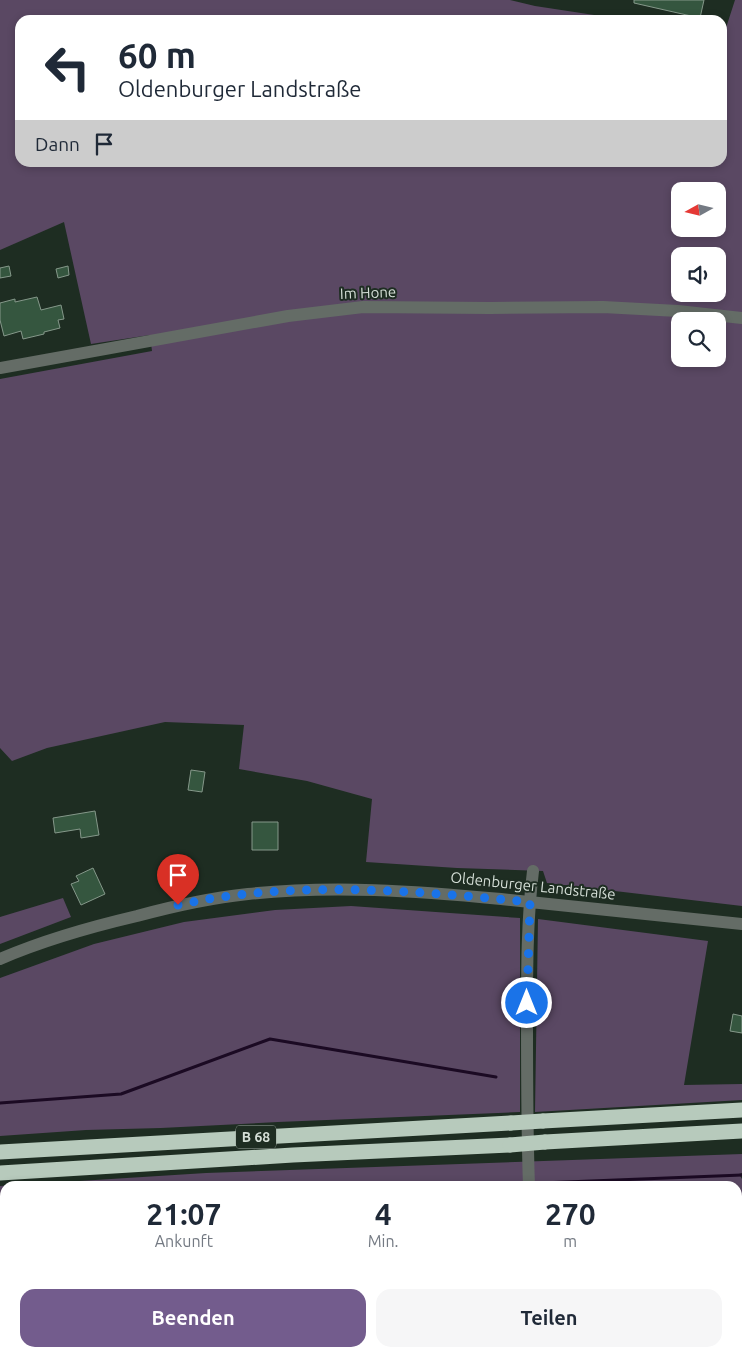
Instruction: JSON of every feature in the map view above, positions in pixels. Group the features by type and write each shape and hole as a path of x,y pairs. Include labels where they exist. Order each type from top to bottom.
{"highway":[{"name":"B 68","path":"0,1152 742,1110"},
{"name":"B 68","path":"0,1174 293,1155 510,1145 742,1131"}],"street":[{"name":"Im Hone","path":"0,368 288,316 363,307 604,307 678,311 742,318"},
{"path":"529,1181 527,967 533,871"},
{"name":"Oldenburger Landstraße","path":"0,959 88,928 178,905 250,893 296,890 356,890 440,894 742,924"}],"shaded area":[{"path":"0,0 510,0 535,6 594,15 15,15 15,167 727,167 727,25 735,0 742,0 742,906 547,883 543,871 366,862 372,799 307,781 239,769 244,725 165,722 47,748 12,761 0,748 0,379 152,351 150,335 91,344 64,222 0,250"},
{"path":"63,898 71,917 0,944 0,917"},
{"path":"351,906 520,918 520,1112 86,1130 0,1136 0,978 94,944 184,922 275,910"},
{"path":"538,919 708,941 684,1085 742,1084 742,1100 535,1112"},
{"path":"742,1154 742,1173 739,1174 742,1181 79,1181 206,1173"}],"building":[{"path":"634,0 704,0 701,15 687,15 634,3"},
{"path":"9,266 11,276 0,278 0,268"},
{"path":"68,266 69,275 58,278 56,269"},
{"path":"37,297 41,310 61,305 64,319 58,320 60,328 23,339 21,331 4,336 0,320 0,303 15,299 15,302"},
{"path":"191,770 205,772 202,792 188,790"},
{"path":"95,811 99,835 81,838 80,829 55,833 53,818"},
{"path":"252,822 278,822 278,850 252,850"},
{"path":"93,868 105,894 81,905 71,884 79,881 76,876"},
{"path":"733,1014 742,1016 742,1033 730,1031"}],"waterway":[{"path":"0,1103 121,1094 270,1039 496,1077"},
{"path":"591,1181 742,1175"}],"route":[{"path":"178,905 250,893 296,890 356,890 440,894 530,902 527,1003"}]}
